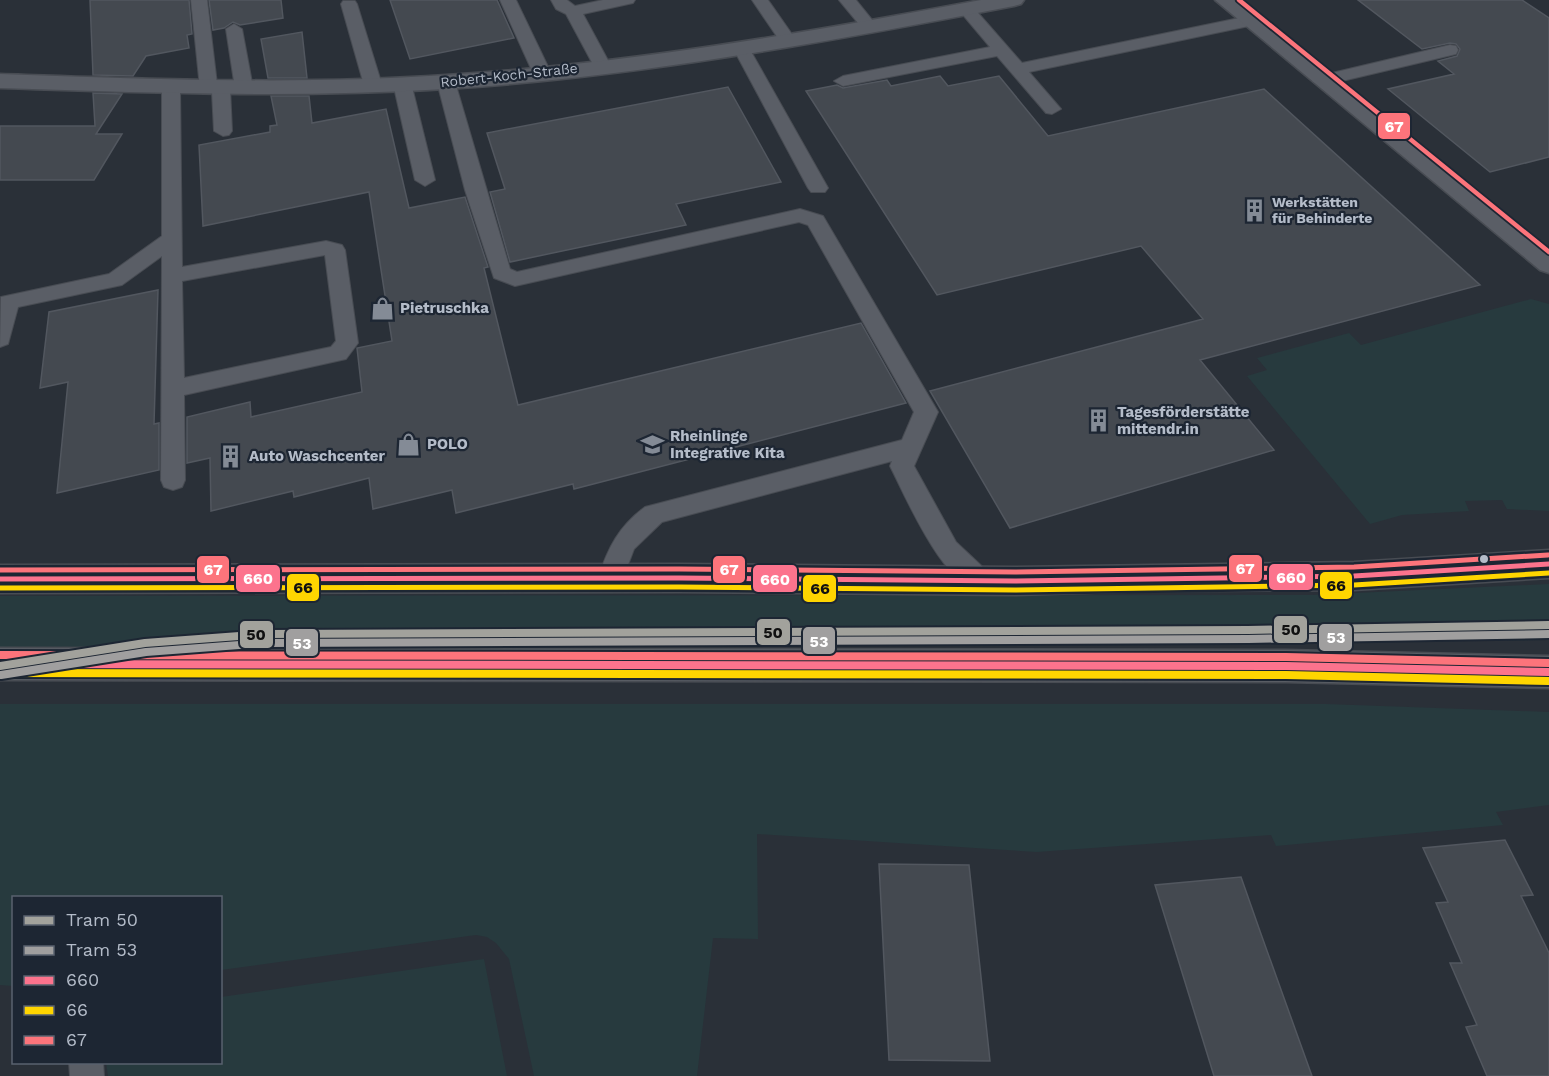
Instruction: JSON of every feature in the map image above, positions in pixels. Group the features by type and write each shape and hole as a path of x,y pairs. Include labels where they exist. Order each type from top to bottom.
{"main road":[{"path":"0,579 611,578 980,581 1354,576 1549,564"},
{"path":"0,664 1262,666 1549,672"}],"street":[{"name":"Robert-Koch-Straße","path":"0,81 215,88 447,82 542,73 741,48 1014,0"},
{"path":"1225,0 1321,81 1549,264"}],"lane":[{"path":"199,0 223,131"},
{"path":"508,0 542,73"},
{"path":"559,0 562,6 573,11 627,0"},
{"path":"760,0 788,40"},
{"path":"848,0 869,26"},
{"path":"350,4 373,85"},
{"path":"966,9 1052,108"},
{"path":"573,11 602,66"},
{"path":"1018,69 1249,21"},
{"path":"234,29 244,88"},
{"path":"741,48 818,188"},
{"path":"843,81 1001,50"},
{"path":"1321,81 1450,50"},
{"path":"447,82 475,190 501,273 515,279 800,215 816,220 926,412 902,466 947,550 980,581"},
{"path":"402,83 425,180"},
{"path":"171,87 173,480"},
{"path":"0,339 9,302 115,280 171,239"},
{"path":"171,276 326,248 335,250 347,343 338,353 172,389"},
{"path":"611,578 619,550 634,528 654,514 911,447"}],"green space":[{"path":"1531,299 1549,304 1549,511 1507,509 1502,500 1465,501 1469,511 1402,515 1370,524 1247,376 1267,370 1257,358 1349,333 1361,345"},
{"path":"1549,584 1549,640 1149,645 0,647 0,596 1313,595"},
{"path":"0,704 1326,704 1549,712 1549,805 1496,812 1503,825 1276,846 1271,835 1037,852 757,834 758,939 713,938 697,1076 534,1076 509,959 496,943 487,937 476,935 222,970 222,896 12,896 12,986 0,985"},
{"path":"484,959 507,1076 108,1076 106,1064 222,1064 222,997"}],"building":[{"path":"90,0 189,0 192,34 187,35 189,48 146,56 133,76 93,75"},
{"path":"209,0 281,0 283,18 240,25 233,22 224,28 213,30"},
{"path":"390,0 497,0 514,38 410,59"},
{"path":"1358,0 1522,0 1549,18 1549,157 1490,172 1388,89 1454,74 1438,61 1457,56 1460,49 1456,44 1450,43 1422,49"},
{"path":"302,32 307,78 268,78 261,39"},
{"path":"940,76 948,86 999,76 1048,136 1264,89 1480,285 1200,360 1274,450 1010,528 930,391 1203,319 1141,246 937,295 806,91 837,85 843,88 887,80 891,86"},
{"path":"728,87 781,182 676,204 686,225 510,262 490,192 505,189 487,133"},
{"path":"93,93 122,94 96,134 122,134 94,180 0,180 0,126 95,126"},
{"path":"271,96 309,96 312,123 386,109 409,208 465,197 488,267 484,268 518,405 861,323 906,403 574,489 573,484 456,513 452,490 373,509 369,478 294,497 293,491 211,511 210,458 187,463 187,417 250,402 251,417 362,392 357,348 392,341 369,192 203,226 199,145 270,132 270,126 277,125"},
{"path":"158,290 154,424 159,423 159,470 57,493 68,382 40,388 49,312"},
{"path":"1505,840 1533,895 1521,896 1549,953 1549,1076 1487,1076 1466,1027 1477,1025 1450,963 1462,963 1436,903 1448,902 1423,848"},
{"path":"879,864 969,865 990,1061 889,1060"},
{"path":"1241,877 1312,1076 1214,1076 1155,885"}],"tram line":[{"name":"50","path":"0,666 145,643 265,634 1248,630 1549,625"},
{"name":"53","path":"1,675 146,652 265,643 1248,639 1549,634"}],"transit line":[{"name":"67","path":"1239,0 1549,252"},
{"name":"67","path":"0,570 679,569 1015,572 1354,567 1548,555"},
{"name":"660","path":"0,579 679,578 1015,581 1354,576 1549,564"},
{"name":"66","path":"0,588 679,587 1015,590 1354,585 1549,573"},
{"name":"67","path":"0,655 1286,657 1549,663"},
{"name":"660","path":"0,664 1286,666 1549,672"},
{"name":"66","path":"0,673 1286,675 1549,681"}],"place":[{"name":"Werkstätten für Behinderte","path":"1254,210"},
{"name":"Pietruschka","path":"382,308"},
{"name":"Tagesförderstätte mittendr.in","path":"1099,421"},
{"name":"POLO","path":"409,444"},
{"name":"Rheinlinge Integrative Kita","path":"652,445"},
{"name":"Auto Waschcenter","path":"231,456"}]}
